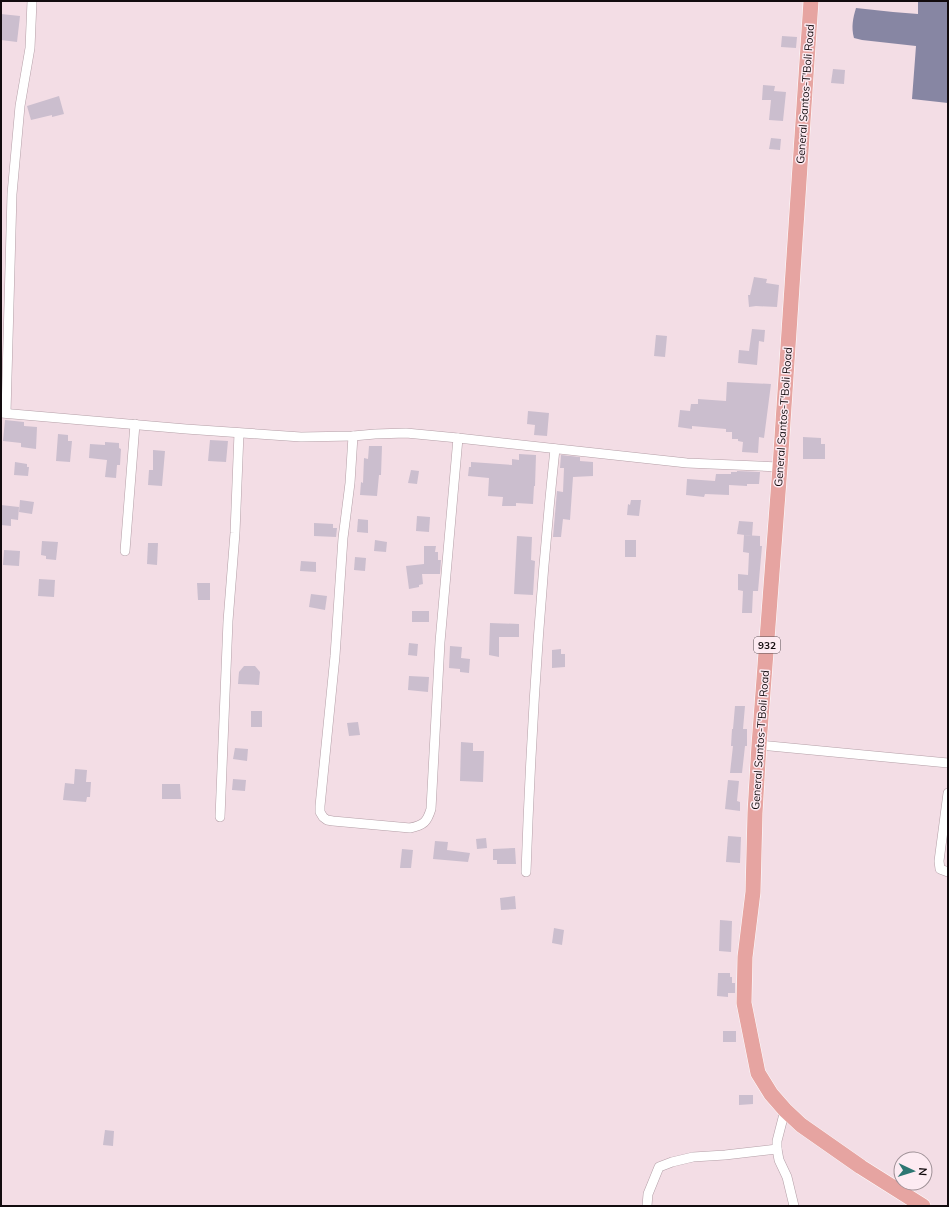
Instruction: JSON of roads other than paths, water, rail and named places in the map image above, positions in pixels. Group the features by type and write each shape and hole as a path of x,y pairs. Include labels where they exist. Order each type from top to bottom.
{"main road":[{"name":"General Santos-T'Boli Road","path":"811,1 780,467 759,745 755,813 753,892 745,958 744,1003 758,1073 771,1094 785,1110 801,1125 923,1206"}],"street":[{"path":"32,1 30,48 20,106 12,194 3,413 301,437 406,433 687,463 780,467"},
{"path":"125,551 135,424"},
{"path":"220,817 228,621 235,533 239,433"},
{"path":"353,436 320,812 327,820 410,828 425,822 431,809 440,642 458,438"},
{"path":"526,872 529,777 540,614 555,449"},
{"path":"759,745 948,763"},
{"path":"948,793 939,861 940,869 948,872"},
{"path":"785,1110 777,1141 777,1149 779,1160 787,1177 794,1206"},
{"path":"647,1206 648,1194 659,1167 693,1157 777,1149"}],"water":[{"path":"918,1 948,1 948,103 912,99 916,46 854,38 853,23 856,8 918,14"}]}
